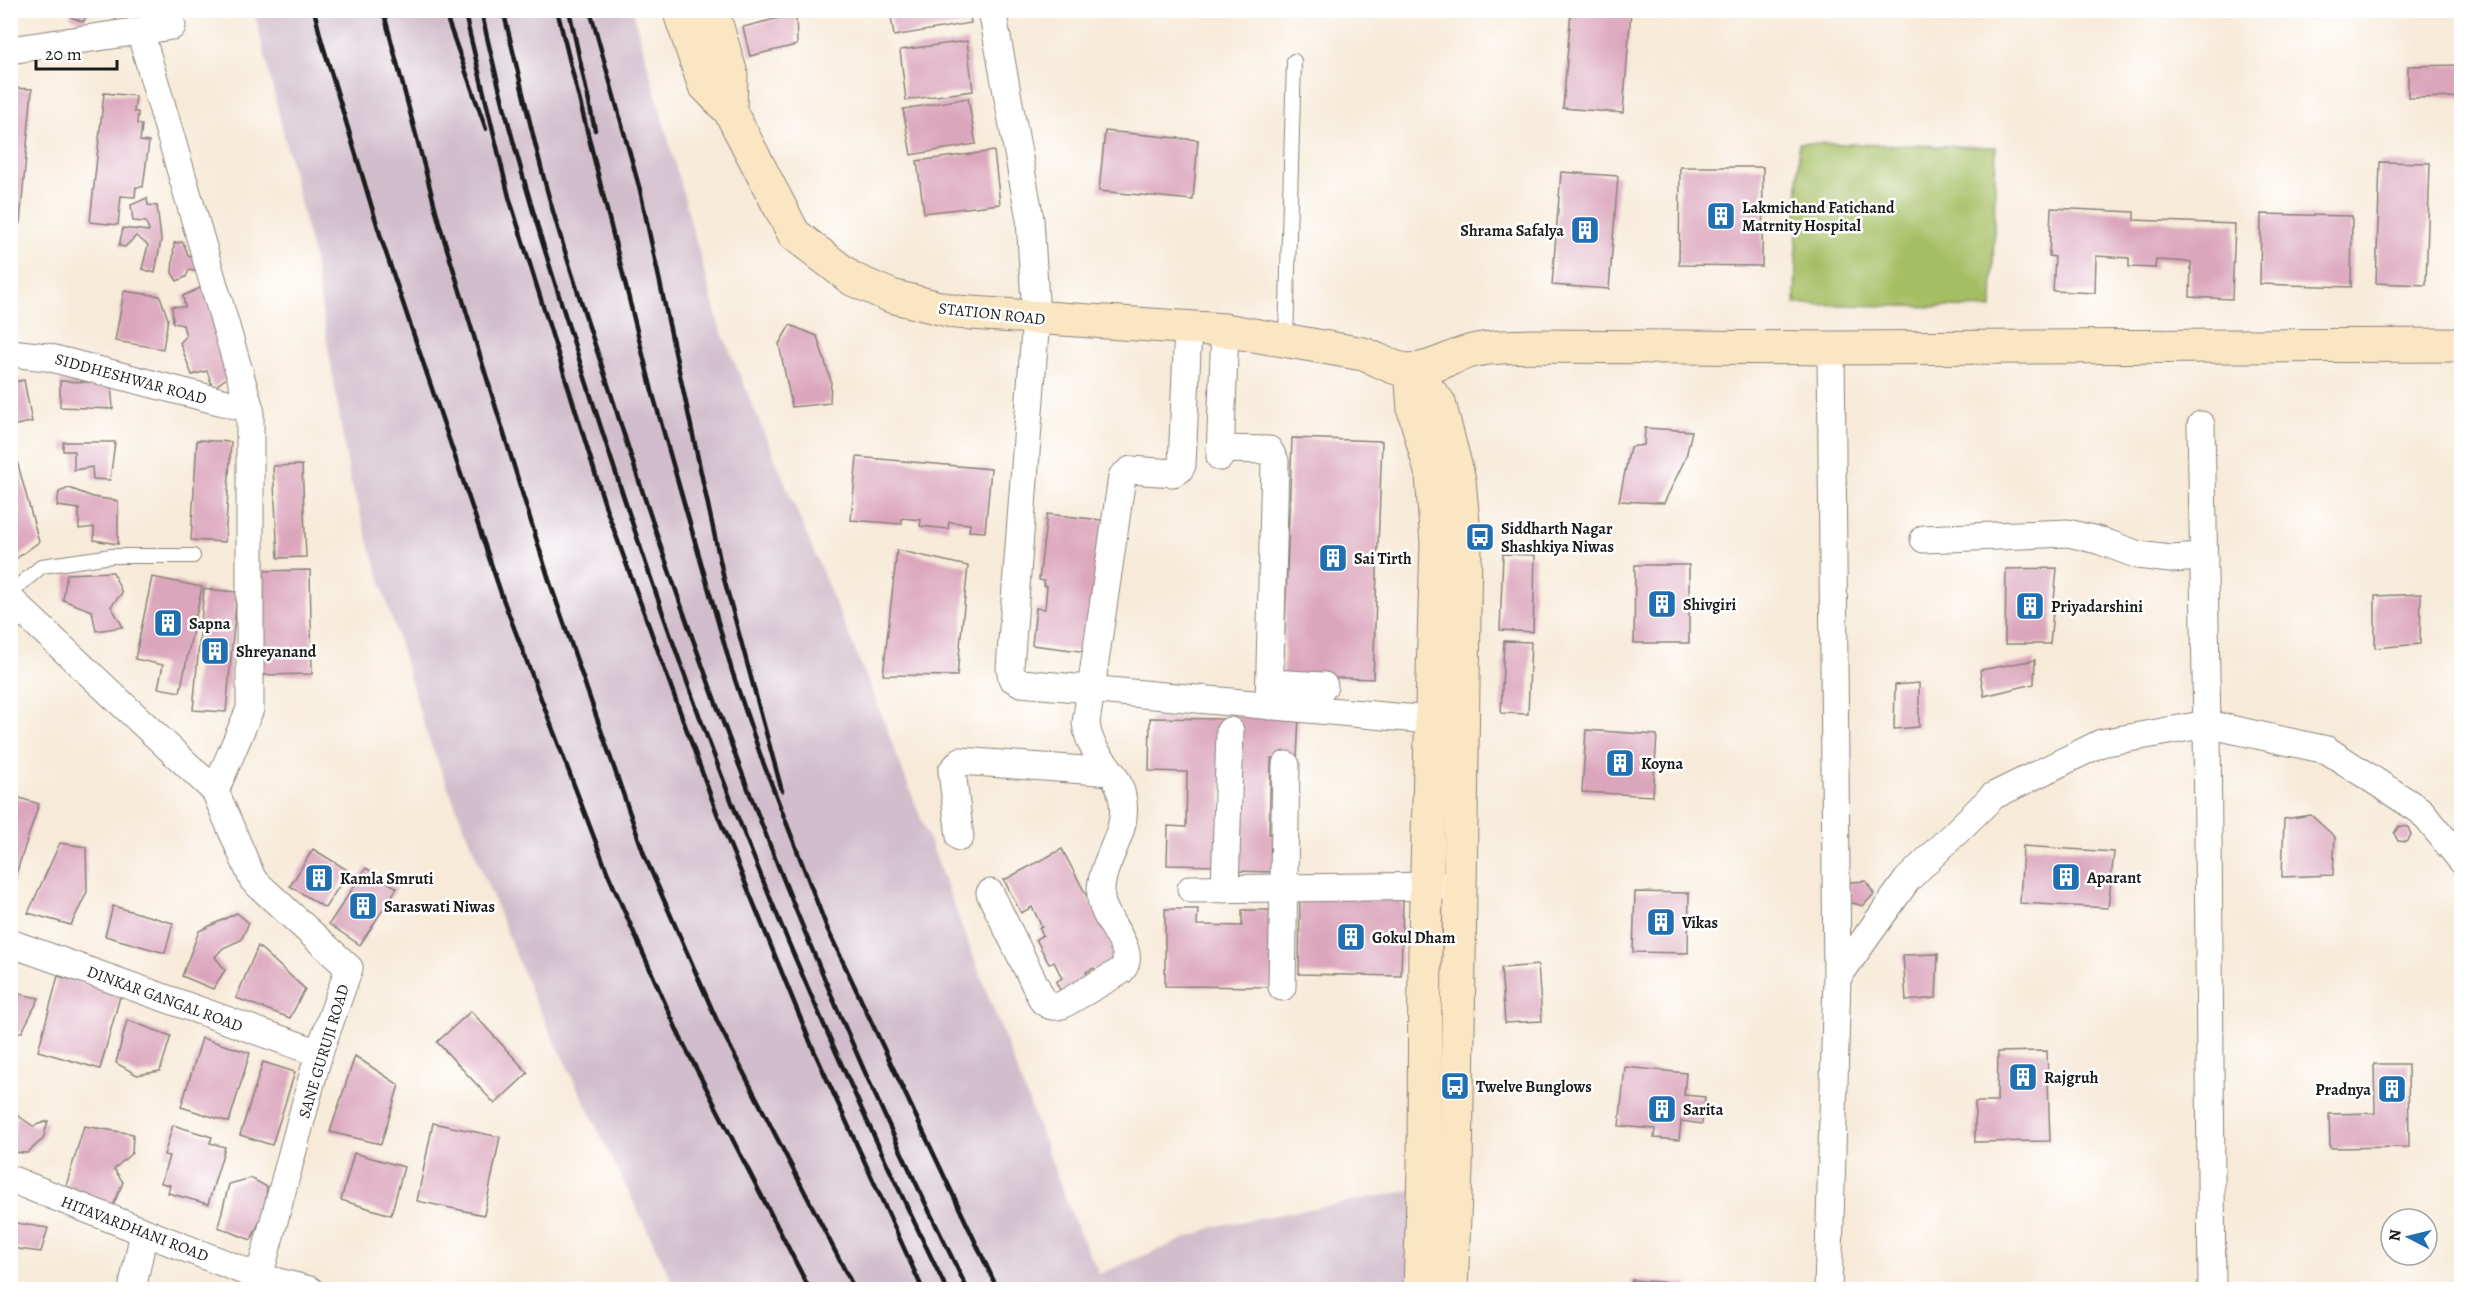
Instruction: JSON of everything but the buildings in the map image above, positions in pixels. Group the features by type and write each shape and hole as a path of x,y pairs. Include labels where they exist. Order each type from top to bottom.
{"main road":[{"path":"679,10 704,84 730,111"},
{"path":"712,10 732,74 730,111"},
{"name":"STATION ROAD","path":"730,111 794,234 852,279 891,296 956,312 1225,330 1363,354 1377,358 1391,366 1411,370"},
{"path":"1420,1290 1440,1169 1458,933 1459,886 1447,722 1451,544 1414,410 1411,370 1439,365 1465,353 1488,348 1531,346 1831,348 2462,345"},
{"path":"1447,722 1427,887 1425,933 1440,1169 1451,1290"},
{"path":"1425,933 1458,933"}],"street":[{"path":"10,50 172,26 168,10"},
{"path":"992,10 1030,219 1036,318 1010,668 1012,678 1021,683 1091,690 1270,694 1447,722"},
{"path":"140,31 250,409 250,709 215,791"},
{"path":"990,893 1043,1001 1048,1005 1054,1007 1062,1005 1126,966 1128,953 1102,910 1101,894 1104,872 1123,827 1123,797 1116,779 1093,750 1087,735 1086,723 1122,477 1131,470 1173,473 1182,465 1188,327"},
{"path":"1225,330 1220,453 1269,450 1275,461 1270,694"},
{"path":"1828,1290 1837,978 1831,348"},
{"name":"SIDDHESHWAR ROAD","path":"10,353 47,357 250,409"},
{"path":"2201,425 2207,724 2212,1290"},
{"path":"1924,539 2068,533 2101,541 2138,555 2170,559 2204,557"},
{"name":"SANE GURUJI ROAD","path":"10,599 215,791 253,880 348,968 319,1053 259,1277"},
{"path":"1270,694 1324,686"},
{"path":"1837,978 1907,880 1993,796 2101,743 2207,724 2327,750 2421,811 2462,861"},
{"path":"1225,889 1230,731"},
{"path":"960,837 952,771 961,761 1111,772"},
{"path":"1282,987 1286,765"},
{"path":"1191,889 1459,886"},
{"name":"DINKAR GANGAL ROAD","path":"10,943 319,1053"},
{"name":"HITAVARDHANI ROAD","path":"10,1179 259,1277 310,1290"},
{"path":"132,1290 144,1232"}],"lane":[{"path":"1286,340 1294,62"},
{"path":"10,593 42,566 112,556 194,556"}],"shaded area":[{"path":"254,11 633,11 719,325 875,698 1075,1223 1099,1274 1216,1226 1418,1189 1413,1289 676,1289 532,995 427,735 350,480 313,256"}],"green space":[{"path":"1799,143 1996,147 1992,308 1795,304"}],"railway":[{"path":"314,10 382,241 503,599 608,874 680,1037 810,1290"},
{"path":"383,10 440,226 549,580 645,857 718,1023 855,1290"},
{"path":"444,10 486,129"},
{"path":"464,10 509,197 606,508 718,816 811,1044 923,1290"},
{"path":"481,10 518,160 547,259 631,520 690,690 776,913 822,1021 947,1290"},
{"path":"503,10 541,168 564,248 655,531 694,642 776,862 821,970 867,1078 968,1290"},
{"path":"557,10 652,391 732,671 761,757 827,928 998,1290"},
{"path":"569,10 595,130"},
{"path":"590,10 640,190 724,579 782,791"}],"place":[{"name":"Lakmichand Fatichand Matrnity Hospital","path":"1721,216"},
{"name":"Shrama Safalya","path":"1585,230"},
{"name":"Siddharth Nagar Shashkiya Niwas","path":"1480,537"},
{"name":"Sai Tirth","path":"1333,558"},
{"name":"Shivgiri","path":"1662,604"},
{"name":"Priyadarshini","path":"2030,606"},
{"name":"Sapna","path":"168,623"},
{"name":"Shreyanand","path":"215,651"},
{"name":"Koyna","path":"1620,763"},
{"name":"Aparant","path":"2066,877"},
{"name":"Kamla Smruti","path":"319,878"},
{"name":"Saraswati Niwas","path":"363,906"},
{"name":"Vikas","path":"1661,922"},
{"name":"Gokul Dham","path":"1351,937"},
{"name":"Rajgruh","path":"2023,1077"},
{"name":"Twelve Bunglows","path":"1455,1086"},
{"name":"Pradnya","path":"2392,1089"},
{"name":"Sarita","path":"1662,1109"}]}
